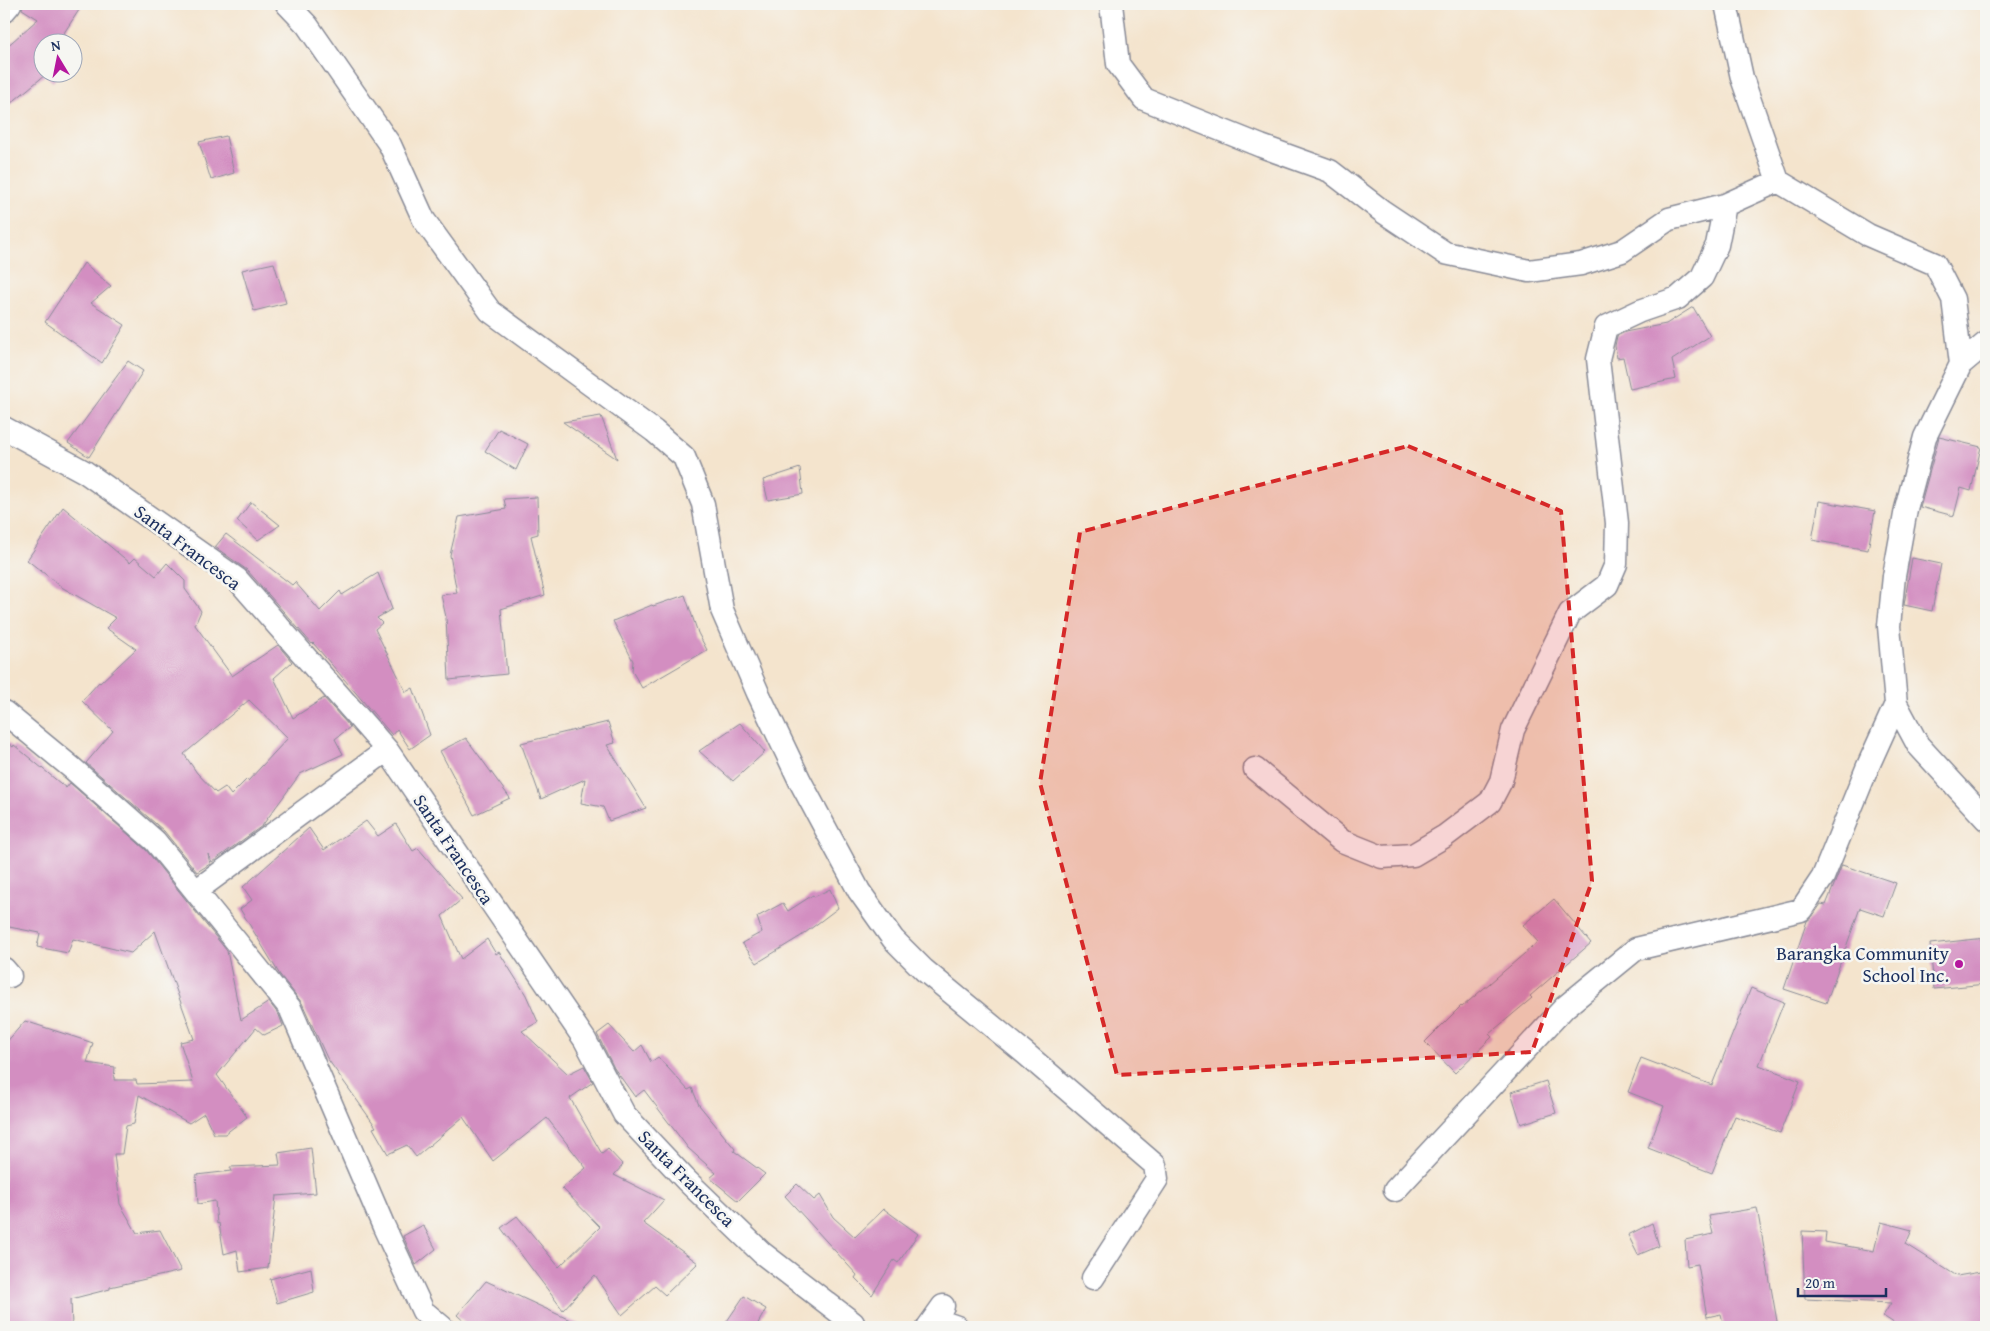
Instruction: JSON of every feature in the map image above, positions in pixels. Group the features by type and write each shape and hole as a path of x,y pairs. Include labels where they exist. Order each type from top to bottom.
{"street":[{"path":"4,11 10,4"},
{"path":"286,4 307,25 390,145 424,220 490,311 654,431 684,457 703,504 722,610 758,693 800,781 860,891 893,939 924,970 1026,1054 1155,1165 1157,1179 1093,1278"},
{"path":"1111,4 1118,64 1144,99 1261,146 1330,170 1382,211 1445,253 1530,271 1581,264 1622,250 1669,219 1725,205 1778,181"},
{"path":"1726,4 1742,78 1778,181 1868,235 1935,264 1953,299 1961,364"},
{"path":"1255,769 1342,841 1382,857 1413,855 1445,836 1490,802 1501,781 1513,730 1570,613 1607,585 1616,564 1617,523 1598,359 1606,327 1640,311 1678,298 1702,276 1717,245 1725,205"},
{"path":"1986,343 1961,364 1925,437 1906,509 1894,576 1889,626 1896,704 1918,746 1986,819"},
{"name":"Santa Francesca","path":"4,428 84,472 237,579 387,750 585,1040 624,1114 686,1180 762,1252 853,1323"},
{"path":"1395,1190 1565,1007 1636,949 1801,910 1823,877 1868,766 1896,704"},
{"path":"4,712 72,768 155,841 197,890 290,1008 380,1218 423,1311 442,1327"},
{"path":"197,890 387,750"},
{"path":"935,1318 957,1327"}],"highlighted area":[{"path":"1408,446 1561,511 1592,881 1532,1052 1117,1075 1040,783 1080,532"}],"building":[{"path":"23,4 83,4 65,32 32,32 32,82 37,82 4,109 4,49 38,19 22,9"},
{"path":"226,136 234,173 211,180 199,142"},
{"path":"84,263 111,286 91,303 125,325 102,363 45,322"},
{"path":"274,263 286,303 254,311 242,270"},
{"path":"1693,307 1710,336 1672,360 1676,379 1630,389 1623,357 1617,358 1615,346 1617,336 1625,332 1666,324"},
{"path":"128,361 143,371 89,457 68,443"},
{"path":"601,416 617,459 563,422"},
{"path":"499,429 528,444 516,470 485,451"},
{"path":"1939,437 1981,447 1971,491 1961,488 1954,516 1920,507"},
{"path":"800,468 803,494 768,500 763,480"},
{"path":"537,497 538,534 531,536 545,595 501,609 507,674 449,680 446,617 441,595 457,593 450,555 459,517 506,509 504,499"},
{"path":"1819,501 1875,511 1868,550 1812,540"},
{"path":"251,502 280,525 258,540 237,521"},
{"path":"63,507 130,563 135,558 156,576 167,563 185,581 185,589 201,611 195,625 232,676 278,645 292,662 274,678 293,718 324,698 350,727 335,739 343,754 300,774 262,826 212,862 208,854 210,864 197,872 164,831 86,763 113,731 82,701 99,682 136,649 106,628 116,618 63,588 27,560","holes":["249,700 288,738 248,781 247,779 231,795 225,787 216,793 197,773 184,754"]},
{"path":"226,534 292,585 295,582 320,611 340,591 342,595 378,573 392,609 377,618 382,623 375,629 406,692 413,688 430,735 410,749 397,729 392,735 247,570 215,547"},
{"path":"1912,558 1941,564 1932,611 1904,605"},
{"path":"685,595 698,633 707,650 642,688 632,671 633,661 613,621 652,605"},
{"path":"608,722 615,743 607,745 646,808 609,821 603,807 581,803 585,779 541,799 521,743"},
{"path":"740,723 765,752 733,781 699,751"},
{"path":"466,738 510,798 474,815 440,751"},
{"path":"4,740 13,747 14,745 66,788 70,783 146,850 227,951 241,1020 269,1002 279,1015 283,1026 264,1035 256,1028 217,1075 247,1117 225,1134 214,1134 204,1113 189,1123 139,1095 134,1124 126,1126 122,1154 114,1154 120,1204 137,1233 160,1230 181,1271 110,1287 110,1289 71,1299 72,1327 4,1327 4,1045 25,1021 93,1043 87,1063 115,1067 114,1080 136,1080 137,1084 193,1082 180,1042 194,1039 155,931 131,953 73,939 68,953 37,947 40,933 4,926"},
{"path":"366,821 378,836 396,824 413,851 418,848 462,899 442,916 461,959 487,939 496,954 499,952 526,995 538,1022 522,1031 568,1074 584,1066 593,1082 570,1098 602,1154 608,1149 623,1165 614,1175 664,1200 643,1223 698,1263 665,1295 655,1286 622,1315 595,1275 563,1310 501,1228 517,1216 559,1267 600,1227 562,1188 586,1168 547,1118 493,1161 463,1117 416,1157 407,1145 388,1154 373,1128 376,1127 327,1058 302,1003 280,975 240,909 252,900 243,887 309,828 324,850"},
{"path":"1842,865 1896,883 1884,916 1860,908 1826,1003 1784,989 1807,921 1821,904 1826,905"},
{"path":"830,889 838,908 801,936 757,963 742,943 762,932 757,917 783,903 788,911 813,895 814,897"},
{"path":"1554,899 1591,943 1530,996 1532,998 1489,1034 1492,1037 1455,1073 1425,1042 1461,1006 1538,942 1523,925"},
{"name":"Barangka Community School Inc.","path":"1986,938 1986,984 1934,989 1930,944"},
{"path":"1751,988 1784,1002 1759,1065 1800,1081 1780,1133 1735,1116 1712,1173 1648,1148 1664,1106 1628,1092 1641,1058 1712,1085"},
{"path":"609,1025 634,1052 642,1045 651,1062 658,1057 688,1090 692,1088 699,1105 735,1149 734,1151 765,1174 738,1201 710,1178 716,1173 688,1148 644,1090 635,1097 614,1068 597,1034"},
{"path":"1546,1081 1556,1113 1521,1124 1511,1092"},
{"path":"311,1148 316,1193 276,1196 268,1268 240,1272 237,1250 224,1254 219,1223 217,1224 215,1201 198,1204 196,1175 232,1171 230,1167 280,1165 278,1153"},
{"path":"797,1184 814,1200 820,1195 833,1217 855,1237 884,1209 918,1234 898,1263 894,1260 872,1295 855,1278 857,1275 785,1196"},
{"path":"1757,1208 1778,1327 1724,1327 1721,1314 1707,1317 1698,1264 1687,1266 1685,1240 1713,1234 1709,1216"},
{"path":"1881,1222 1912,1230 1906,1244 1957,1276 1986,1271 1986,1327 1900,1327 1883,1316 1891,1303 1805,1299 1802,1231 1826,1232 1825,1242 1874,1251"},
{"path":"1652,1223 1659,1246 1638,1255 1628,1235"},
{"path":"423,1225 436,1249 416,1265 403,1236"},
{"path":"311,1268 314,1292 277,1303 270,1279"},
{"path":"486,1281 585,1327 470,1327 457,1315"},
{"path":"744,1296 766,1309 756,1327 723,1327"}],"place":[{"name":"Barangka Community School Inc.","path":"1959,964"}]}
